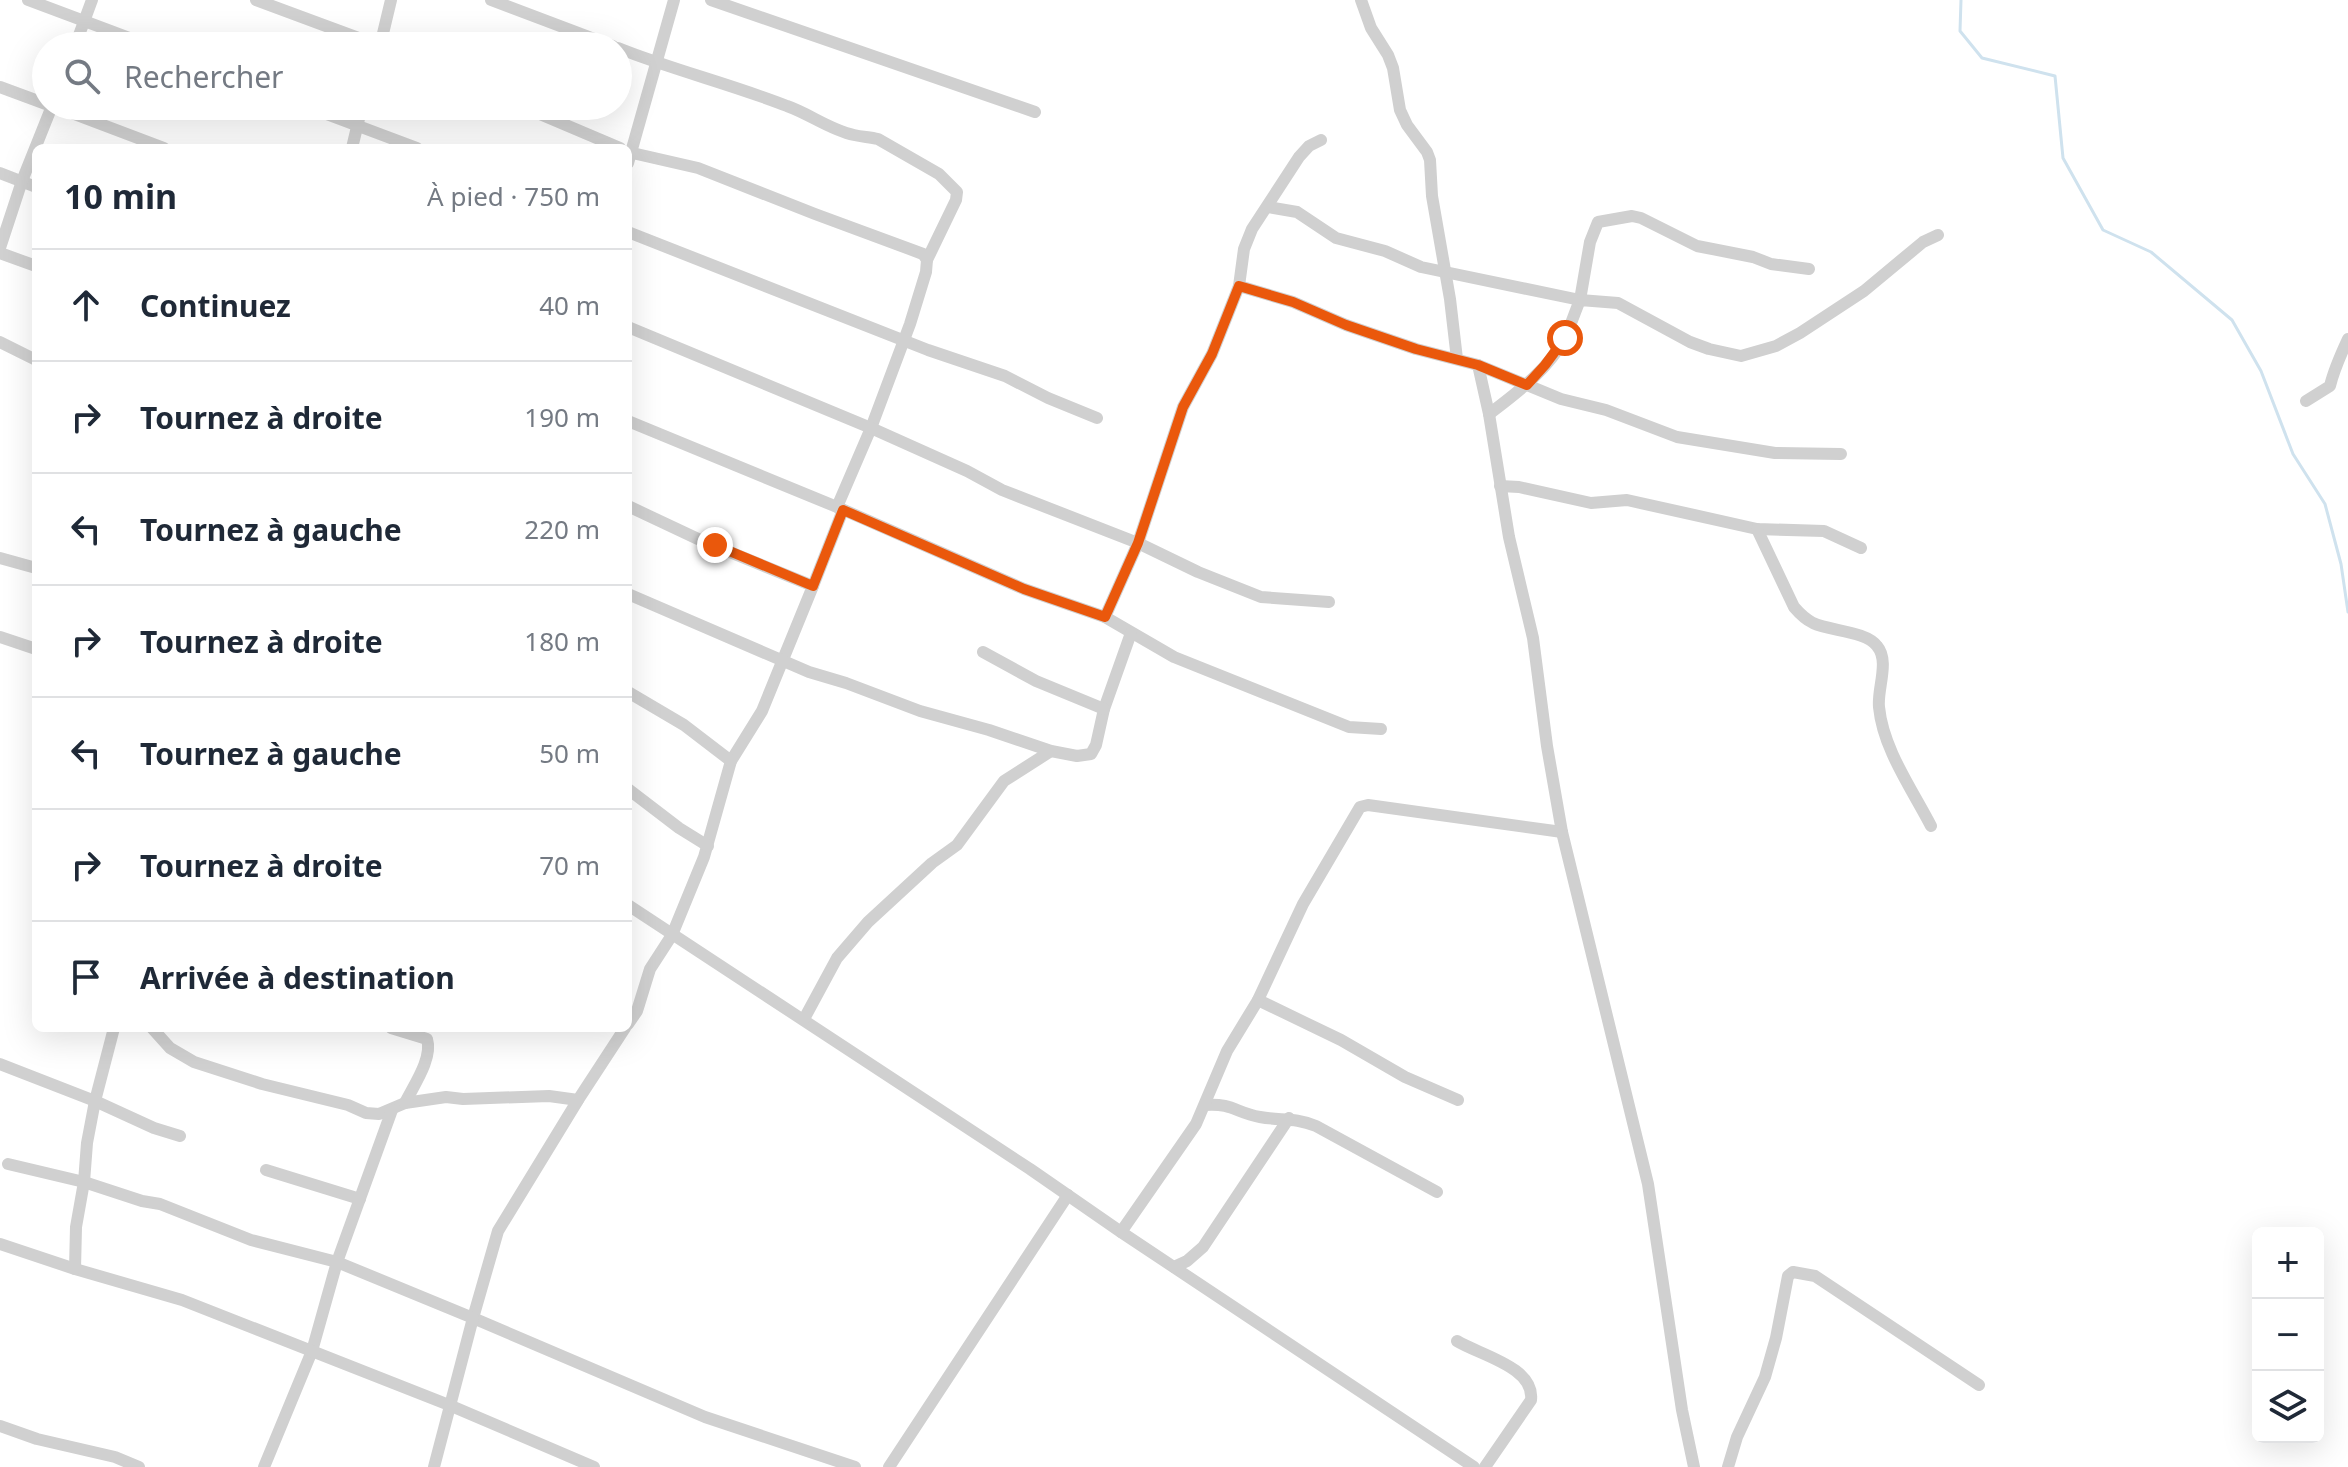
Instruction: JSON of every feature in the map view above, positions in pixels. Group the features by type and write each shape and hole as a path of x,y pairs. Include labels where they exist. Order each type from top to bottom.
{"street":[{"path":"28,0 115,32"},
{"path":"80,32 92,0"},
{"path":"256,0 342,32"},
{"path":"383,32 391,0"},
{"path":"491,0 575,32"},
{"path":"630,144 674,0"},
{"path":"711,0 1035,112"},
{"path":"1361,0 1371,28 1393,68 1400,110 1430,160 1457,359"},
{"path":"632,53 788,106 856,136 878,139 939,174 957,192 927,260 926,272 903,340 813,586 762,711 731,761 708,846 672,935 650,969 632,1018"},
{"path":"0,87 32,99"},
{"path":"37,144 46,120"},
{"path":"89,120 153,144"},
{"path":"341,120 406,144"},
{"path":"353,144 358,120"},
{"path":"552,120 605,144"},
{"path":"1105,617 1138,543 1183,407 1212,354 1239,286 1244,249 1252,229 1299,157 1309,146 1321,140"},
{"path":"632,155 698,168 923,254 927,260"},
{"path":"32,156 0,251 32,264"},
{"path":"0,173 32,185"},
{"path":"1268,207 1297,212 1336,238 1385,251 1421,267 1580,300 1618,303 1690,342 1741,356 1776,346 1800,333 1864,291 1923,242 1938,235"},
{"path":"1489,414 1527,385 1565,338 1580,300 1593,230 1598,222 1632,216 1641,218 1697,246 1771,264 1809,269"},
{"path":"632,234 951,359 1005,376 1097,418"},
{"path":"1239,286 1293,302 1346,325 1416,349 1478,365 1561,399 1606,410 1677,437 1775,453 1841,454"},
{"path":"632,329 871,428 1002,490 1138,543 1198,572 1261,597 1329,602"},
{"path":"2306,401 2330,386 2335,366 2342,357 2348,339"},
{"path":"0,342 32,358"},
{"path":"1478,365 1509,537 1533,638 1562,832 1648,1184 1682,1410 1694,1467"},
{"path":"632,423 840,508 1024,589 1105,617 1174,657 1349,727 1381,729"},
{"path":"1500,486 1519,487 1591,503 1627,500 1757,529 1824,531 1861,548"},
{"path":"632,508 698,539 813,586"},
{"path":"1757,529 1794,607 1804,618 1817,625 1869,640 1878,646 1882,658 1879,705 1885,734 1931,826"},
{"path":"0,558 32,567"},
{"path":"632,596 809,672 920,711 1077,756 1091,754 1096,745 1104,709 1131,633"},
{"path":"0,637 32,648"},
{"path":"983,652 1036,681 1104,709"},
{"path":"632,694 684,725 731,761"},
{"path":"804,1019 837,958 868,922 932,863 957,845 1004,781 1051,751"},
{"path":"632,792 708,846"},
{"path":"1121,1232 1196,1124 1227,1051 1258,1000 1303,904 1360,807 1368,805 1562,832"},
{"path":"632,908 804,1019 1474,1467"},
{"path":"1258,1000 1341,1040 1405,1077 1458,1100"},
{"path":"75,1269 76,1227 87,1143 113,1032"},
{"path":"156,1032 170,1048 194,1062 262,1084 348,1105 366,1113 379,1114 405,1103 446,1097 549,1096 578,1100"},
{"path":"404,1032 427,1039 429,1044 429,1053 405,1103"},
{"path":"434,1467 498,1231 623,1032"},
{"path":"0,1064 180,1136"},
{"path":"1205,1105 1234,1107 1252,1116 1301,1120 1437,1192"},
{"path":"264,1467 312,1351 337,1262 392,1110"},
{"path":"1174,1267 1187,1261 1203,1247 1289,1118"},
{"path":"8,1164 160,1204 251,1240 337,1262 705,1417 855,1467"},
{"path":"266,1170 360,1199"},
{"path":"889,1467 1068,1195"},
{"path":"0,1244 182,1300 449,1405 594,1467"},
{"path":"1728,1467 1737,1437 1765,1377 1788,1276 1793,1272 1815,1276 1979,1385"},
{"path":"1457,1341 1507,1365 1526,1378 1533,1390 1531,1400 1485,1467"},
{"path":"0,1426 37,1439 115,1457 139,1467"}],"waterway":[{"path":"1961,0 1960,31 1982,58 2055,76 2063,158 2103,230 2151,252 2232,320 2261,371 2293,454 2325,504 2341,564 2348,612"}],"route":[{"path":"715,545 813,586 843,510 1024,589 1105,617 1138,543 1183,407 1212,354 1239,286 1293,302 1346,325 1416,349 1478,365 1527,385 1565,338"}]}
